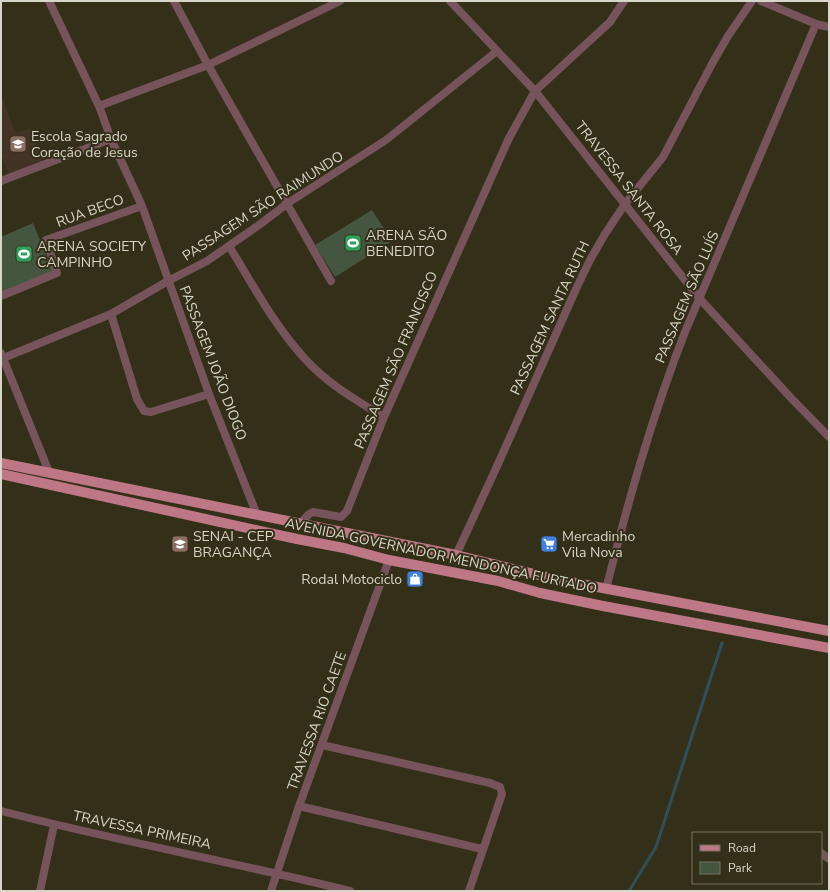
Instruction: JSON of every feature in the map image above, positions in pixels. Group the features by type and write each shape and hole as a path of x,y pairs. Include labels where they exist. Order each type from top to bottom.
{"main road":[{"name":"AVENIDA GOVERNADOR MENDONÇA FURTADO","path":"1,463 456,555 555,579 829,631"},
{"name":"AVENIDA GOVERNADOR MENDONÇA FURTADO","path":"1,474 344,548 389,560 498,581 540,593 829,648"}],"street":[{"name":"PASSAGEM JOÃO DIOGO","path":"49,1 99,106 111,139 142,206 209,394 257,514"},
{"path":"174,1 208,65 331,280"},
{"path":"99,106 208,65 340,1"},
{"name":"TRAVESSA SANTA ROSA","path":"450,1 535,91 700,299 792,399 829,436"},
{"name":"PASSAGEM SÃO FRANCISCO","path":"301,523 309,514 313,512 338,517 345,515 384,417 508,138 535,91 610,22 624,1"},
{"name":"PASSAGEM SANTA RUTH","path":"456,555 576,289 605,234 625,204 663,157 713,62 728,36 752,1"},
{"path":"762,1 816,24 829,27"},
{"name":"PASSAGEM SÃO LUÍS","path":"606,589 626,511 666,381 685,332 816,24"},
{"name":"PASSAGEM SÃO RAIMUNDO","path":"2,357 111,314 168,281 207,261 288,203 386,140 497,51"},
{"path":"1,181 111,139"},
{"name":"RUA BECO","path":"1,296 57,273 46,240 142,206"},
{"path":"229,246 280,328 305,359 338,388 384,417"},
{"path":"111,314 137,399 144,411 151,412 209,394"},
{"path":"2,357 49,472"},
{"name":"TRAVESSA RIO CAETE","path":"271,891 299,806 389,560"},
{"path":"322,745 498,786 501,789 502,794 482,849 469,891"},
{"path":"299,806 482,849"},
{"name":"TRAVESSA PRIMEIRA","path":"1,811 54,825 278,873 350,891"},
{"path":"40,891 54,825"}],"shaded area":[{"name":"Escola Sagrado Coração de Jesus","path":"1,95 16,133 30,128 44,165 10,177 1,155"}],"green space":[{"name":"ARENA SÃO BENEDITO","path":"372,210 392,241 335,277 315,245"},
{"name":"ARENA SOCIETY CAMPINHO","path":"33,223 53,272 1,293 1,237"}],"waterway":[{"path":"629,891 656,847 722,643"}],"place":[{"name":"Escola Sagrado Coração de Jesus","path":"18,144"},
{"name":"ARENA SÃO BENEDITO","path":"353,243"},
{"name":"ARENA SOCIETY CAMPINHO","path":"24,254"},
{"name":"SENAI - CEP BRAGANÇA","path":"180,544"},
{"name":"Mercadinho Vila Nova","path":"549,544"},
{"name":"Rodal Motociclo","path":"415,579"}]}
